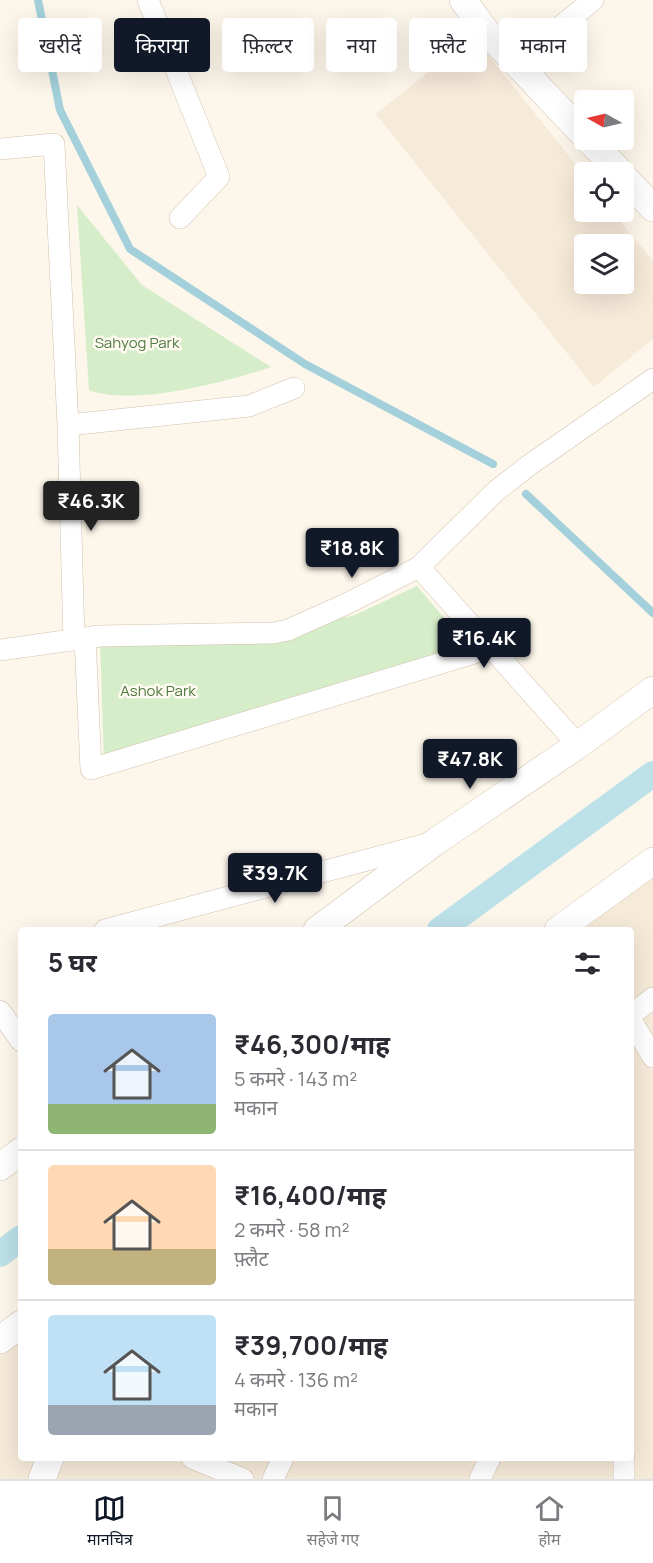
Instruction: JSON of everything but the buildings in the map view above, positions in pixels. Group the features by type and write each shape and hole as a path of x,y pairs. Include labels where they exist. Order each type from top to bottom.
{"street":[{"path":"148,0 219,177 180,218"},
{"path":"463,0 499,45"},
{"path":"571,18 593,0"},
{"path":"525,72 574,124"},
{"path":"0,149 54,144 80,639 91,769 491,648"},
{"path":"599,150 610,162"},
{"path":"634,188 653,208"},
{"path":"0,650 80,639 273,633 288,630 419,567 496,491 653,379"},
{"path":"68,425 249,406 294,388"},
{"path":"419,567 578,744"},
{"path":"320,927 435,842 653,690"},
{"path":"130,927 164,923 435,842"},
{"path":"562,927 653,861"},
{"path":"634,1012 653,998"},
{"path":"0,1011 18,1037"},
{"path":"634,1025 653,1057"},
{"path":"0,1167 18,1153"},
{"path":"0,1340 18,1326"},
{"path":"42,1479 49,1461"},
{"path":"199,1461 243,1479"},
{"path":"273,1479 282,1461"},
{"path":"480,1479 489,1461"},
{"path":"624,1461 624,1479"}],"shaded area":[{"path":"487,54 499,68 499,72 502,72 574,162 574,222 621,222 631,234 574,234 574,294 634,294 634,238 653,261 653,339 594,387 376,114 428,72 487,72"},
{"path":"653,850 653,1479 0,1479 0,1345 18,1331 18,1461 634,1461 634,927 551,927"}],"green space":[{"name":"Sahyog Park","path":"77,205 142,285 271,367 205,385 154,394 108,395 89,390"},
{"name":"Ashok Park","path":"417,586 474,653 104,765 100,637 273,633 355,615"}],"waterway":[{"path":"38,0 60,110 130,249 305,364 493,464"},
{"path":"526,494 653,613"},
{"path":"444,927 653,774"},
{"path":"0,1254 18,1240"}]}
